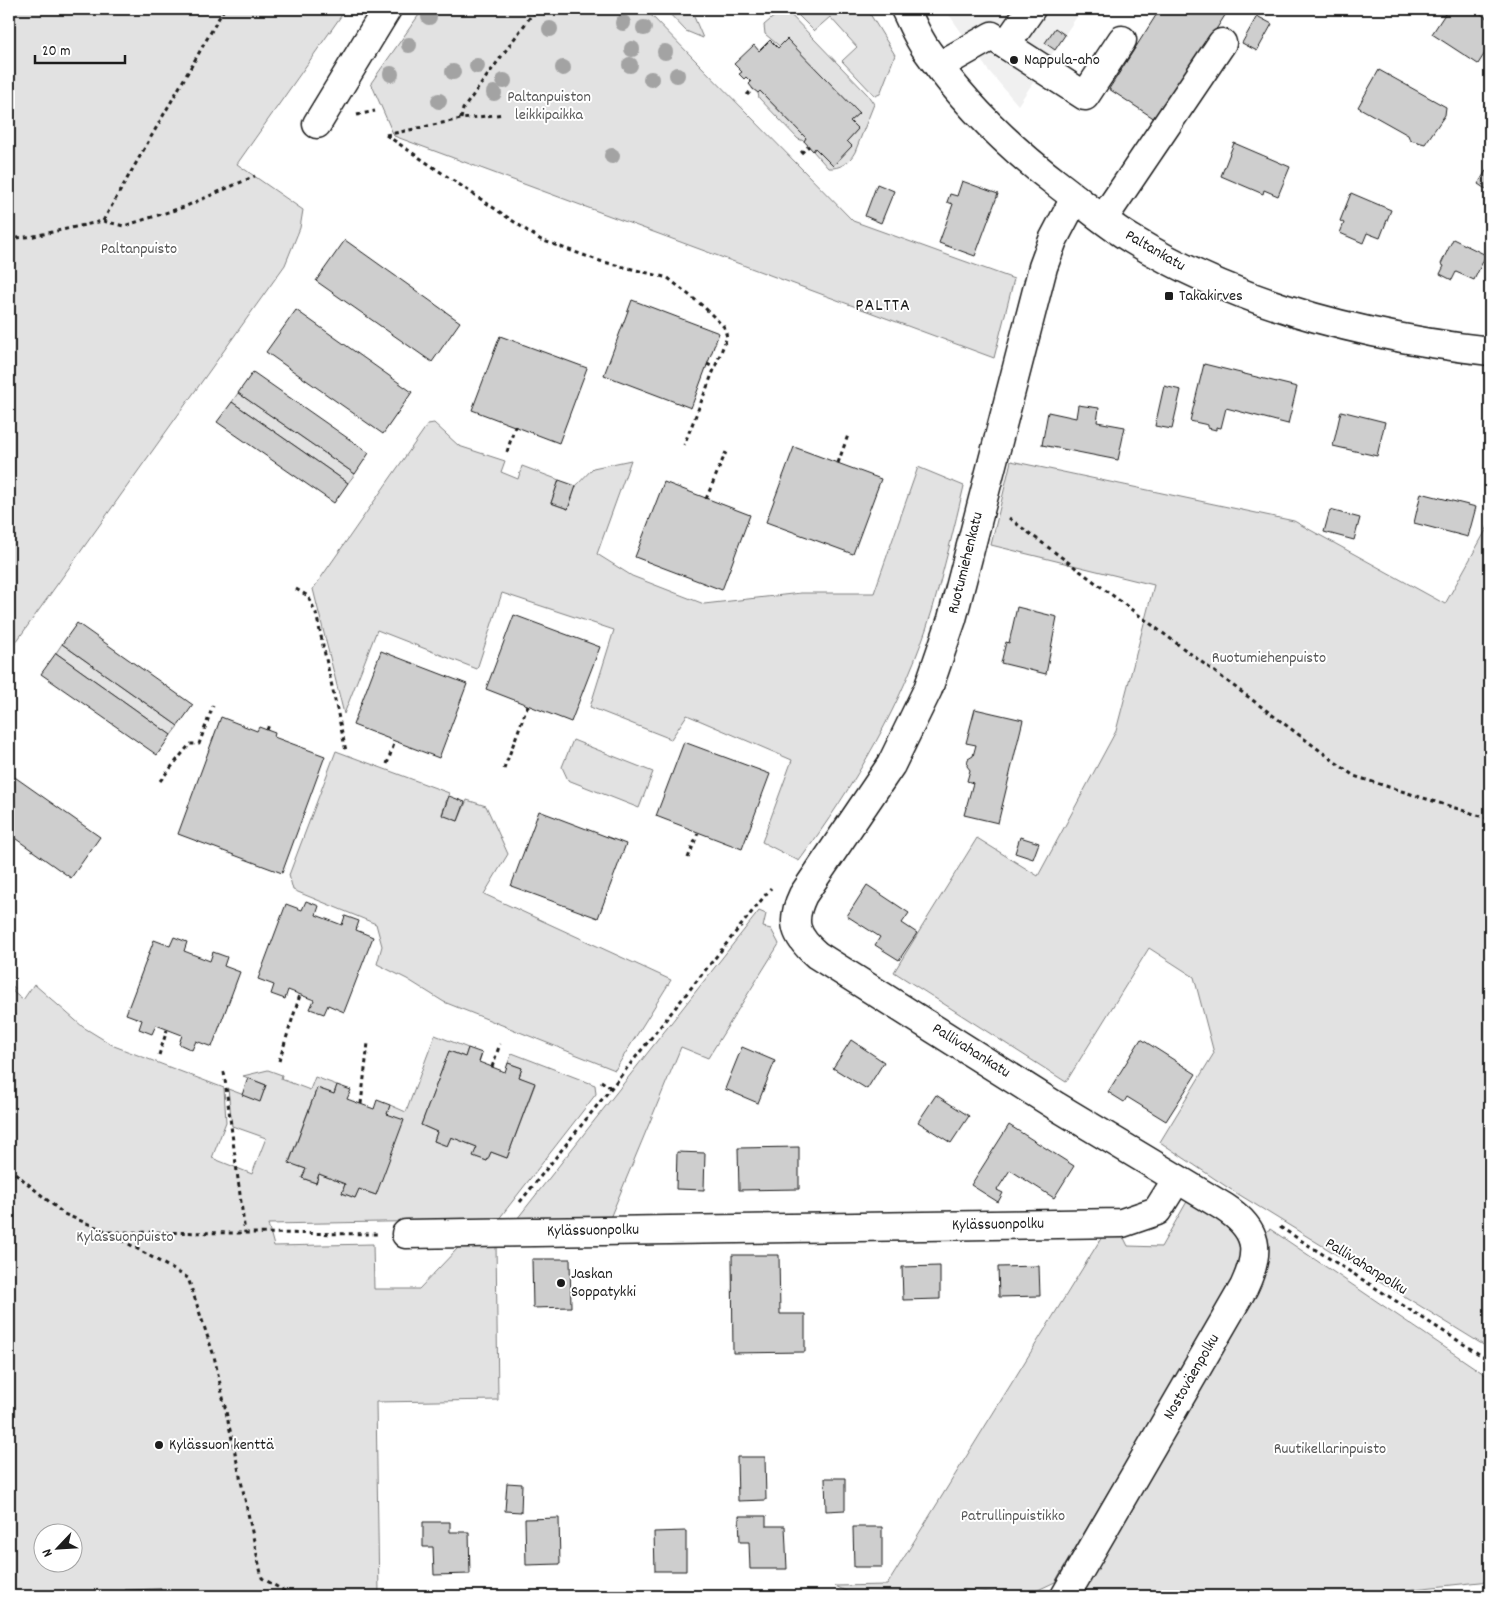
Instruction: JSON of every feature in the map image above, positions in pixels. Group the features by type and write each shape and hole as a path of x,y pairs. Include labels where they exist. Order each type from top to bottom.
{"street":[{"path":"318,124 387,9"},
{"name":"Paltankatu","path":"905,9 925,48 994,130 1038,170 1132,240 1186,270 1281,307 1329,323 1387,336 1490,351"},
{"path":"1006,45 1031,9"},
{"path":"939,66 992,36 1085,96 1122,40"},
{"path":"1103,219 1222,43"},
{"name":"Ruotumiehenkatu","path":"799,902 891,764 928,689 952,619 1043,267 1053,240 1075,198"},
{"name":"Pallivahankatu","path":"799,902 795,917 797,931 804,944 817,954 1177,1179"},
{"name":"Kylässuonpolku","path":"406,1234 1122,1223 1157,1211 1177,1179"},
{"name":"Nostoväenpolku","path":"1065,1596 1240,1294 1255,1261 1253,1237 1237,1216 1177,1179"}],"path":[{"path":"103,221 224,9"},
{"path":"461,119 463,109 536,9"},
{"path":"747,95 753,89"},
{"path":"504,114 461,119 386,135 541,240 600,262 668,278 704,307 724,327 727,337 684,445"},
{"path":"801,153 809,146"},
{"path":"9,239 34,236 103,221 124,226 184,206 255,176"},
{"path":"707,364 714,366"},
{"path":"507,452 515,426"},
{"path":"838,463 848,435"},
{"path":"706,498 726,452"},
{"path":"982,498 1354,776 1490,819"},
{"path":"296,589 308,596 316,613 346,751"},
{"path":"160,781 190,744 199,744 213,706"},
{"path":"504,769 528,706"},
{"path":"267,730 269,724"},
{"path":"387,764 396,742"},
{"path":"688,858 698,832"},
{"path":"497,1232 771,888"},
{"path":"279,1061 300,995"},
{"path":"159,1055 168,1030"},
{"path":"361,1104 368,1043"},
{"path":"492,1067 500,1044"},
{"path":"224,1072 244,1233"},
{"path":"601,1081 611,1088"},
{"path":"9,1168 64,1214 108,1232 188,1278 214,1356 262,1578 293,1596"},
{"name":"Pallivahanpolku","path":"1272,1222 1490,1361"},
{"path":"108,1232 406,1234"},
{"path":"1452,1596 1490,1593"}],"shaded area":[{"name":"Nappula-aho","path":"945,9 1082,9 1018,105 988,70"}],"green space":[{"name":"Paltanpuisto","path":"9,9 346,9 237,164 303,210 300,228 285,265 9,652"},
{"name":"Paltanpuiston leikkipaikka","path":"423,9 645,9 853,221 1014,279 994,358 394,136 371,83"},
{"path":"665,9 672,9 675,15 688,9 692,12 703,38 686,31"},
{"path":"783,9 867,94 874,104 855,152 847,162 840,166 828,168 813,151 815,148 833,165 852,146 847,141 858,129 850,121 859,113 765,34 764,25"},
{"path":"792,9 867,9 895,55 880,94 875,96 842,61 857,47 830,17 814,31"},
{"path":"760,91 806,138 804,141 798,139 759,98 758,93"},
{"path":"238,393 355,474 348,483 232,402"},
{"path":"434,423 459,446 505,461 501,472 518,479 522,466 559,480 551,503 568,509 576,486 593,468 631,460 597,554 632,576 704,604 801,593 874,593 918,467 964,486 932,611 921,645 907,678 876,742 839,803 799,861 762,842 792,760 687,715 671,739 590,707 614,630 502,593 477,669 377,630 344,714 313,589 428,424"},
{"name":"Ruotumiehenpuisto","path":"1011,461 1294,521 1445,604 1490,523 1490,1349 1230,1189 1160,1142 1214,1053 1194,977 1149,948 1066,1082 894,972 977,838 1038,876 1116,731 1154,585 991,545"},
{"path":"62,644 178,726 171,735 56,653"},
{"path":"573,740 653,772 639,808 568,780 562,767"},
{"path":"336,751 449,793 442,814 458,821 467,800 486,806 508,854 484,894 671,980 615,1070 444,1002 407,979 377,964 382,946 376,924 293,890 289,875"},
{"path":"759,911 766,914 763,927 771,929 779,944 708,1058 681,1047 610,1218 517,1219"},
{"name":"Kylässuonpuisto","path":"9,984 15,988 13,992 23,1000 34,984 83,1027 114,1046 224,1088 226,1122 212,1158 252,1174 266,1138 232,1126 228,1089 260,1101 266,1085 243,1076 268,1070 282,1075 281,1079 310,1090 315,1077 337,1085 334,1094 317,1088 289,1162 306,1169 302,1178 316,1183 319,1174 345,1184 342,1193 355,1198 359,1189 376,1195 387,1114 390,1105 406,1112 435,1035 468,1048 465,1057 449,1051 421,1125 437,1132 434,1141 447,1146 451,1137 477,1147 474,1156 487,1161 491,1152 507,1158 535,1084 519,1077 522,1068 508,1063 512,1053 595,1085 596,1094 498,1220 268,1224 274,1246 373,1244 374,1289 419,1289 458,1248 466,1245 496,1242 498,1400 376,1402 379,1595 9,1596"},
{"name":"Patrullinpuistikko","path":"1189,1198 1217,1217 1233,1232 1238,1241 1240,1251 1239,1267 1227,1291 1055,1582 1038,1590 1019,1594 964,1590 853,1594 835,1586 887,1585 1105,1232 1121,1232 1128,1246 1161,1247"},
{"name":"Ruutikellarinpuisto","path":"1270,1229 1490,1378 1490,1581 1347,1596 1090,1596 1083,1587 1262,1260 1267,1231"}],"building":[{"path":"1160,9 1229,9 1158,121 1109,89"},
{"path":"1436,9 1473,9 1490,20 1490,45 1478,64 1432,34 1445,14"},
{"path":"1257,16 1272,24 1257,51 1242,43"},
{"path":"1055,28 1065,35 1055,50 1045,43"},
{"path":"787,39 859,113 850,121 858,129 847,141 852,146 833,166 815,148 813,151 804,141 806,138 760,91 758,93 753,89 749,84 751,82 739,74 742,72 734,64 754,45 759,51 770,40 778,48"},
{"path":"1379,70 1446,107 1445,115 1425,144 1410,140 1408,135 1358,107"},
{"path":"1234,143 1290,167 1278,196 1264,190 1263,194 1221,176"},
{"path":"1490,164 1490,192 1478,184"},
{"path":"962,181 998,194 975,256 939,243 953,204 947,202 950,194 957,196"},
{"path":"877,184 894,191 881,223 865,216"},
{"path":"1351,193 1391,210 1380,238 1367,233 1363,243 1340,233 1344,223 1340,221"},
{"path":"1453,239 1486,255 1474,280 1456,272 1452,280 1440,274 1444,266 1441,264"},
{"path":"345,240 460,322 432,362 316,281"},
{"path":"632,300 719,333 691,408 604,375"},
{"path":"296,310 412,392 383,434 266,352"},
{"path":"500,336 587,368 559,443 472,410"},
{"path":"1204,364 1297,387 1288,424 1226,408 1221,428 1216,427 1216,430 1208,428 1208,425 1190,421"},
{"path":"253,372 369,453 355,474 238,393"},
{"path":"1164,386 1181,390 1172,429 1155,426"},
{"path":"232,402 348,483 334,503 217,422"},
{"path":"1078,405 1099,408 1097,422 1125,427 1118,460 1042,445 1048,412 1076,418"},
{"path":"1341,411 1385,422 1377,456 1333,446"},
{"path":"794,447 881,479 853,554 766,522"},
{"path":"559,480 576,486 568,509 551,503"},
{"path":"664,482 750,515 722,590 635,557"},
{"path":"1421,493 1476,507 1468,537 1414,523"},
{"path":"1330,510 1360,518 1354,540 1324,532"},
{"path":"1017,607 1057,617 1046,674 1001,663 1006,642 1009,643"},
{"path":"514,615 600,647 571,722 486,689"},
{"path":"77,623 193,705 178,726 62,644"},
{"path":"381,651 467,684 439,758 353,725"},
{"path":"56,653 171,735 157,755 41,674"},
{"path":"975,709 1023,720 998,823 964,815 973,783 967,781 970,770 967,766 968,759 973,756 976,745 966,743"},
{"path":"221,717 257,731 259,727 275,733 274,737 325,756 282,873 178,834"},
{"path":"684,742 770,774 742,849 656,816"},
{"path":"9,773 100,837 71,878 9,834"},
{"path":"449,796 465,802 458,821 442,815"},
{"path":"539,811 626,844 598,918 511,886"},
{"path":"1020,837 1039,843 1033,859 1015,853"},
{"path":"867,885 909,913 902,923 917,933 899,960 875,945 880,937 847,916"},
{"path":"306,901 319,906 316,915 342,925 345,916 359,921 356,930 373,937 344,1012 328,1005 324,1014 310,1009 314,1000 288,990 285,999 271,994 274,985 258,979 286,904 302,910"},
{"path":"174,937 187,942 184,951 210,961 213,952 227,957 224,966 240,972 212,1047 196,1041 192,1050 179,1044 182,1035 156,1025 152,1034 139,1029 142,1020 126,1014 154,940 170,946"},
{"path":"1141,1039 1196,1074 1166,1121 1127,1097 1124,1102 1108,1092"},
{"path":"851,1040 884,1062 867,1089 833,1068"},
{"path":"742,1047 775,1061 758,1103 725,1089"},
{"path":"468,1048 482,1053 479,1062 505,1072 508,1063 522,1068 519,1077 535,1083 507,1158 491,1152 487,1161 473,1156 477,1147 451,1137 447,1146 434,1141 437,1132 421,1125 449,1051 465,1057"},
{"path":"248,1078 266,1085 260,1102 242,1095"},
{"path":"337,1085 351,1090 347,1099 374,1109 377,1100 390,1105 387,1114 404,1120 376,1195 359,1189 355,1198 342,1193 345,1184 319,1174 316,1183 302,1178 306,1169 289,1163 317,1088 334,1094"},
{"path":"936,1095 969,1116 951,1143 918,1122"},
{"path":"1009,1125 1074,1166 1054,1198 1010,1170 997,1190 1003,1193 998,1202 971,1185"},
{"path":"799,1147 799,1189 739,1190 738,1148"},
{"path":"677,1152 705,1153 704,1190 676,1189"},
{"path":"732,1255 779,1255 780,1314 805,1314 805,1352 733,1353"},
{"path":"532,1259 570,1259 571,1307 533,1308"},
{"path":"940,1266 940,1299 903,1300 902,1267"},
{"path":"1039,1266 1040,1296 999,1297 998,1267"},
{"path":"737,1457 765,1457 766,1500 738,1501"},
{"path":"825,1478 845,1478 845,1510 826,1511"},
{"path":"507,1483 522,1484 521,1512 505,1511"},
{"path":"739,1516 766,1516 766,1526 785,1526 787,1569 750,1569 749,1542 740,1542"},
{"path":"559,1518 560,1564 526,1565 525,1519"},
{"path":"423,1522 450,1522 450,1532 469,1532 470,1574 434,1575 433,1547 423,1547"},
{"path":"853,1527 882,1527 882,1567 854,1567"},
{"path":"686,1531 686,1571 655,1571 654,1532"},
{"path":"161,1589 161,1596 125,1596 125,1590"}],"place":[{"name":"Nappula-aho","path":"1014,60"},
{"name":"Takakirves","path":"1169,296"},
{"name":"Jaskan Soppatykki","path":"561,1283"},
{"name":"Kylässuon kenttä","path":"159,1445"}],"district":[{"name":"PALTTA","path":"883,306"}]}
